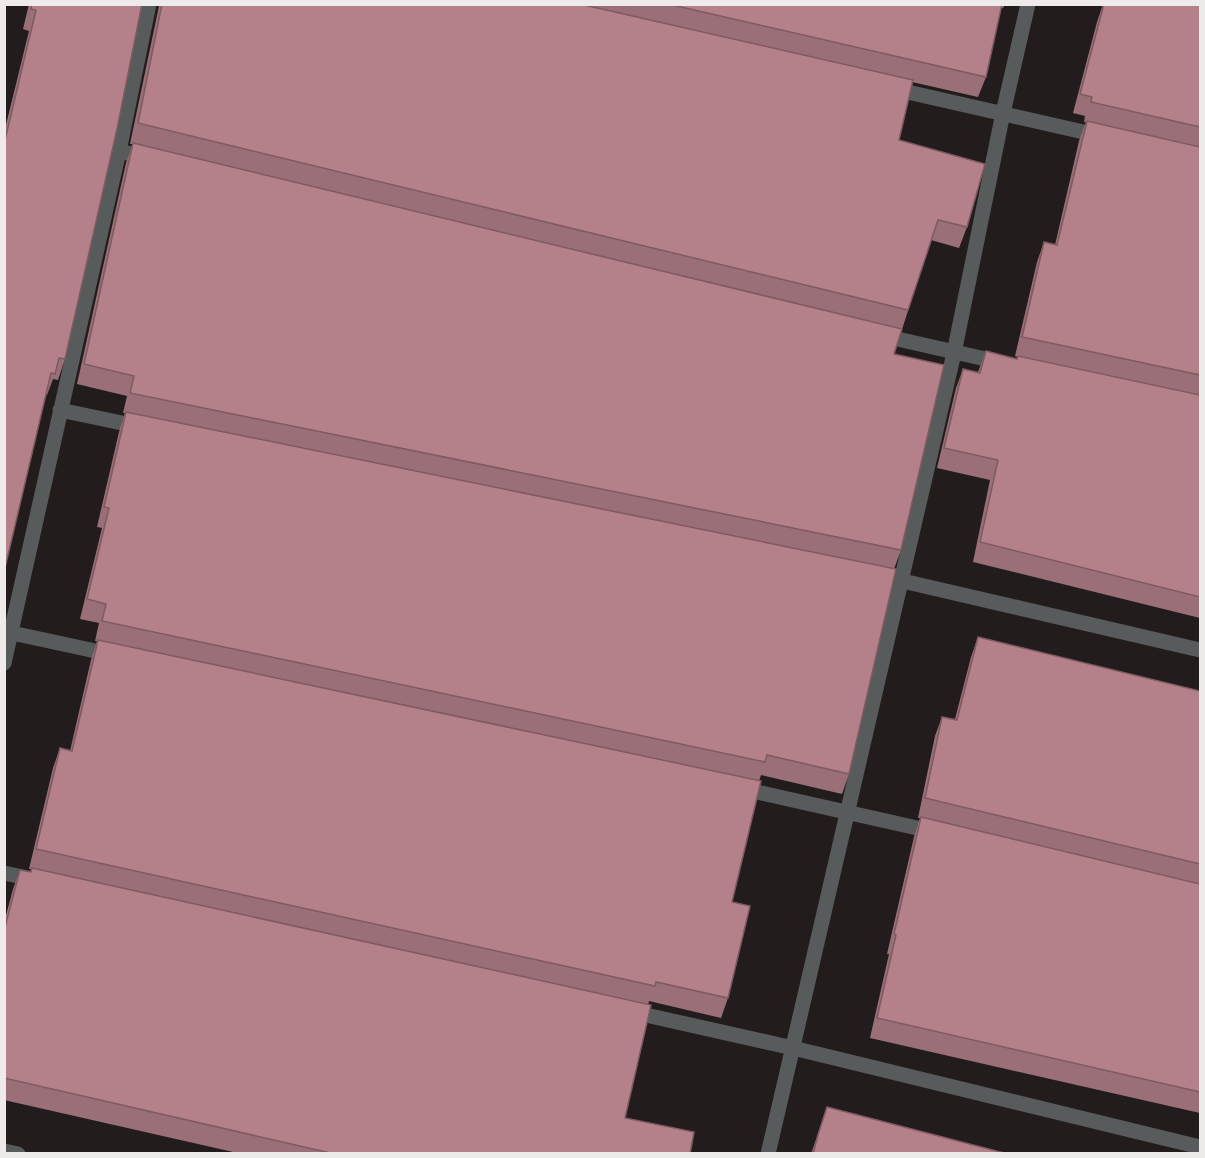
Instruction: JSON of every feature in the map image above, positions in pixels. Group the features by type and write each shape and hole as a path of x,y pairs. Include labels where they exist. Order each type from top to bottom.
{"street":[{"path":"4,663 119,151 149,4"},
{"path":"768,1154 954,353 1003,113 1028,4"},
{"path":"875,84 1119,140"},
{"path":"119,151 166,163"},
{"path":"861,330 1021,367"},
{"path":"60,410 153,429"},
{"path":"878,576 1200,650"},
{"path":"12,633 128,657"},
{"path":"720,784 950,836"},
{"path":"4,873 51,883"},
{"path":"619,1009 793,1048 1200,1147"},
{"path":"4,1151 18,1154"}],"building":[{"path":"32,4 142,4 117,129 65,359 59,358 55,374 51,373 4,572 4,140 36,10 31,9"},
{"path":"162,4 580,4 913,80 899,140 985,164 967,227 938,220 908,310 138,123"},
{"path":"668,4 1002,4 986,77"},
{"path":"1104,4 1200,4 1200,127 1091,102 1092,97 1080,94"},
{"path":"1087,121 1200,147 1200,375 1022,337 1044,242 1057,245"},
{"path":"133,143 902,329 894,354 944,365 901,550 130,393 134,376 84,364"},
{"path":"986,351 1200,395 1200,597 980,542 998,460 944,448 963,369 980,373"},
{"path":"126,412 896,569 849,774 767,755 765,762 102,621 106,604 87,599 109,508 104,507"},
{"path":"978,637 1200,691 1200,864 925,798 942,717 957,720"},
{"path":"98,640 761,781 732,902 750,906 728,998 656,982 655,986 36,849 60,748 72,751"},
{"path":"921,817 1200,884 1200,1092 877,1018"},
{"path":"32,868 651,1005 625,1118 694,1132 690,1154 335,1154 4,1078 4,931 20,870 31,872"},
{"path":"827,1107 1008,1154 813,1154"}]}
